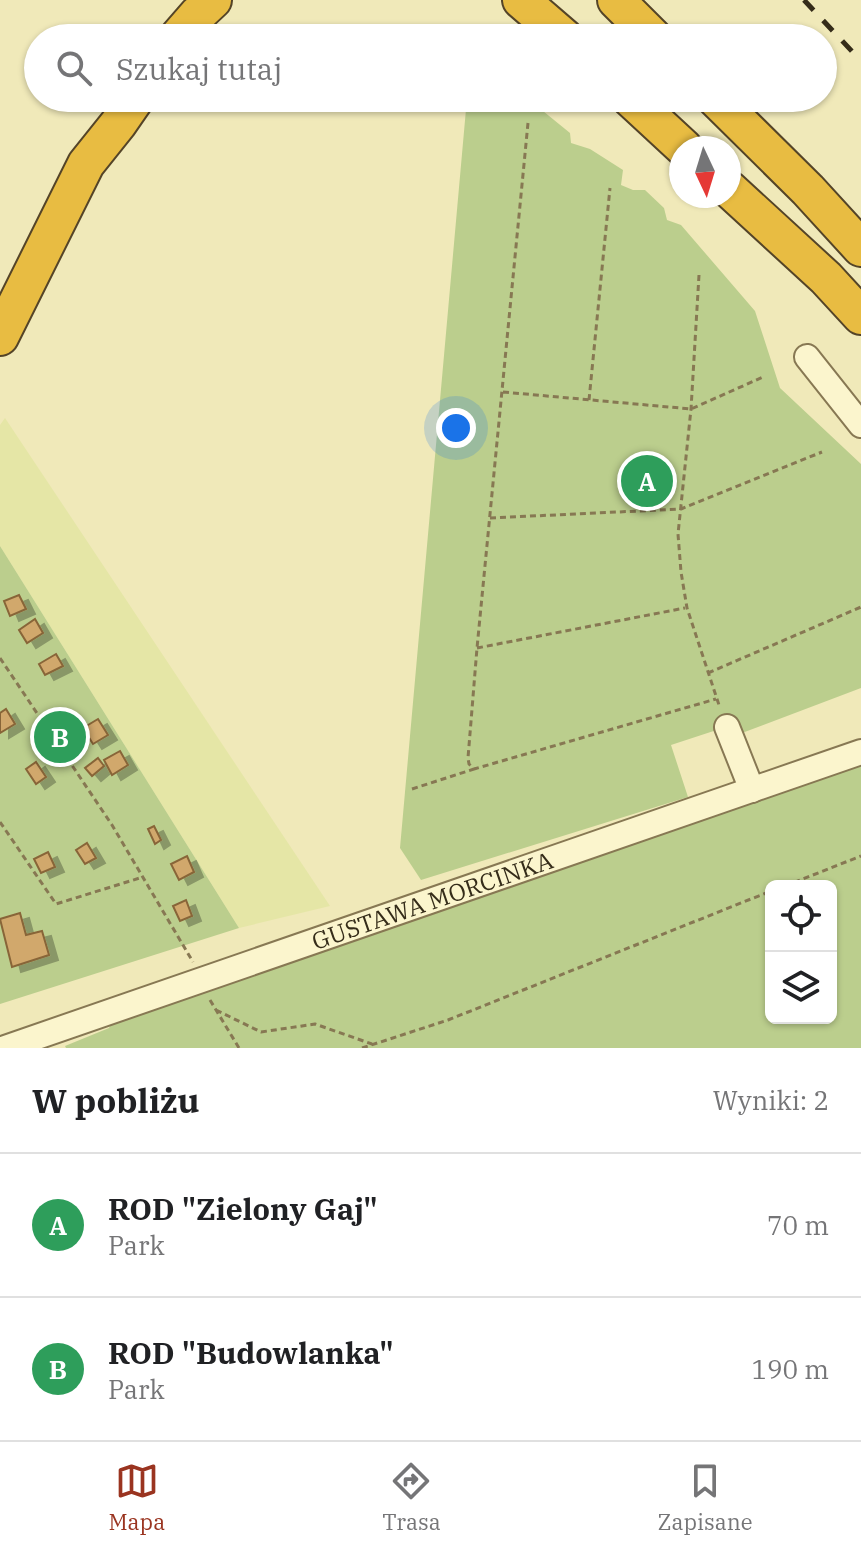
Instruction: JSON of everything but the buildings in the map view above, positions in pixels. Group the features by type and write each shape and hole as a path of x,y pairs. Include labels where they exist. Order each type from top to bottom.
{"highway":[{"path":"189,24 213,0"},
{"path":"521,0 549,24"},
{"path":"616,0 640,24"},
{"path":"0,337 86,164 126,112"},
{"path":"645,112 671,136"},
{"path":"729,112 861,248"},
{"path":"741,200 826,278 861,316"}],"street":[{"path":"807,357 861,425"},
{"path":"727,727 752,790"},
{"name":"GUSTAWA MORCINKA","path":"5,1048 861,752"}],"path":[{"path":"474,769 468,758 477,648 528,123"},
{"path":"589,400 610,188"},
{"path":"699,275 691,409 678,534 687,608 727,727"},
{"path":"503,392 691,409 763,377"},
{"path":"490,518 681,509 822,452"},
{"path":"708,673 861,607"},
{"path":"477,648 687,608"},
{"path":"0,658 112,825 240,1048"},
{"path":"412,789 716,699"},
{"path":"0,822 56,904 143,877"},
{"path":"800,880 861,856"},
{"path":"362,1048 448,1020 765,893"},
{"path":"216,1010 261,1032 315,1024 374,1044"}],"green space":[{"path":"466,112 544,112 570,133 571,143 590,149 623,170 621,185 633,190 645,190 664,208 667,220 681,225 755,311 780,388 861,464 861,688 742,733 738,723 671,745 688,797 421,880 400,848"},
{"path":"5,418 330,906 239,928 0,546 0,425"},
{"path":"0,546 239,928 0,1004"},
{"path":"861,762 861,1048 65,1046 109,1028 113,1020"}],"railway":[{"path":"804,0 826,24"},
{"path":"837,35 861,61"}],"place":[{"name":"ROD \"Zielony Gaj\"","path":"647,481"},
{"name":"ROD \"Budowlanka\"","path":"60,737"}]}
